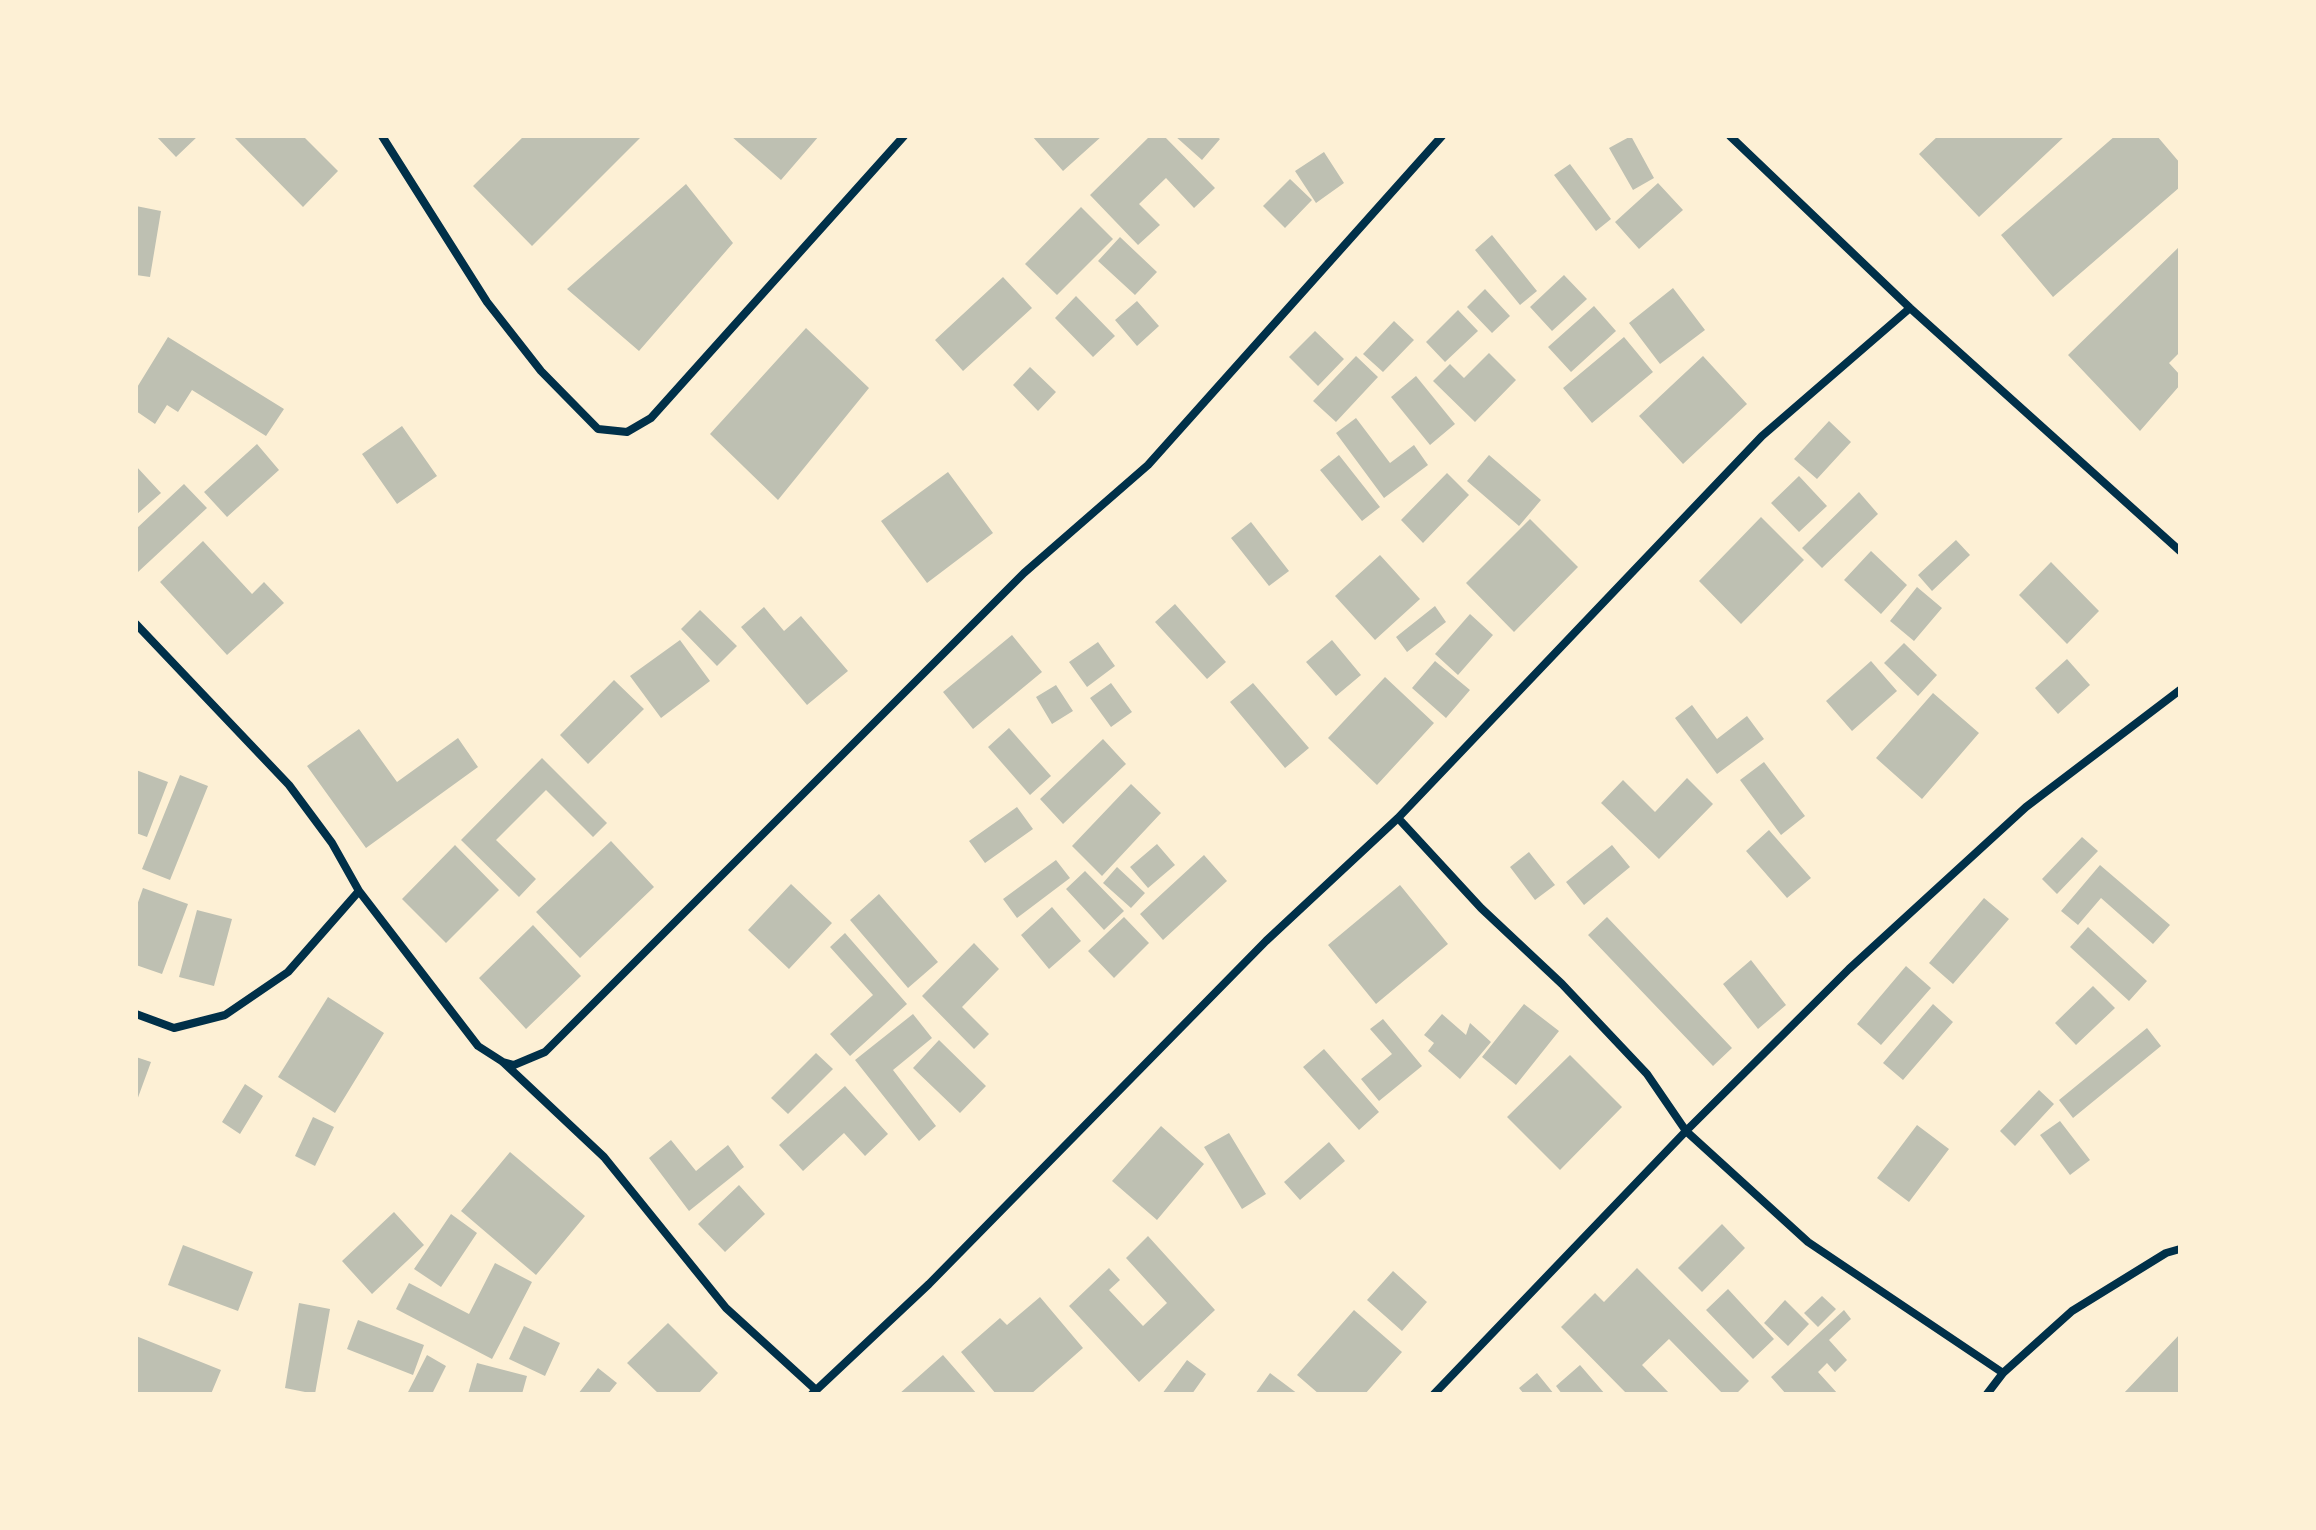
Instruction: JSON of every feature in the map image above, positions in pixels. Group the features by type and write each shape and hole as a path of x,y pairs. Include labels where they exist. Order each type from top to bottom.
{"street":[{"path":"382,136 487,302 541,371 598,429 627,432 651,418 904,136"},
{"path":"503,1062 514,1065 545,1052 1024,573 1148,465 1442,136"},
{"path":"1730,136 1910,308 2180,551"},
{"path":"136,624 289,785 332,843 359,891 478,1046 503,1062 604,1157 726,1308 814,1392 929,1284 1266,941 1398,818 1762,436 1910,308"},
{"path":"1434,1394 1686,1131 1849,969 2026,807 2180,690"},
{"path":"1398,818 1481,908 1562,984 1647,1074 1686,1131 1808,1242 2003,1373"},
{"path":"136,1014 174,1028 225,1015 288,972 359,891"},
{"path":"1987,1394 2003,1373 2072,1311 2166,1253 2180,1249"}],"building":[{"path":"156,136 198,136 176,157"},
{"path":"233,136 303,136 338,171 303,207"},
{"path":"524,136 640,138 532,246 473,186"},
{"path":"731,136 819,136 781,180"},
{"path":"1032,136 1102,136 1063,171"},
{"path":"1150,136 1164,136 1215,188 1194,208 1166,178 1139,204 1160,225 1138,245 1090,195"},
{"path":"1175,136 1216,136 1220,139 1202,160"},
{"path":"1631,136 1654,178 1633,190 1609,148"},
{"path":"1938,136 2065,136 1979,217 1919,154"},
{"path":"2115,136 2157,136 2180,163 2180,187 2053,297 2001,235"},
{"path":"1324,152 1344,183 1316,203 1295,171"},
{"path":"1570,164 1611,219 1596,231 1554,175"},
{"path":"1290,179 1312,200 1285,228 1263,206"},
{"path":"1658,183 1683,210 1639,249 1615,222"},
{"path":"686,184 733,243 639,351 567,289"},
{"path":"136,206 161,211 150,277 136,275"},
{"path":"1081,207 1113,239 1057,295 1025,264"},
{"path":"1492,235 1537,291 1520,305 1475,250"},
{"path":"1120,237 1157,272 1135,295 1098,261"},
{"path":"2180,246 2180,352 2169,363 2180,375 2180,385 2140,431 2068,355"},
{"path":"1564,275 1587,299 1552,331 1530,307"},
{"path":"1003,277 1032,308 963,371 935,340"},
{"path":"1673,288 1705,330 1660,364 1629,323"},
{"path":"1485,289 1510,316 1492,333 1467,307"},
{"path":"1076,296 1115,336 1093,357 1055,318"},
{"path":"1137,301 1159,326 1137,346 1115,320"},
{"path":"1594,306 1616,331 1571,372 1548,347"},
{"path":"1458,310 1478,331 1445,362 1426,342"},
{"path":"1394,321 1414,340 1383,372 1363,354"},
{"path":"806,328 869,388 778,500 710,434"},
{"path":"1315,331 1344,359 1318,386 1289,357"},
{"path":"168,337 284,409 266,436 192,390 178,412 167,405 155,424 136,411 136,389"},
{"path":"1624,337 1653,372 1592,423 1563,388"},
{"path":"1489,353 1516,380 1475,422 1433,381 1450,364 1464,378"},
{"path":"1356,356 1378,377 1336,422 1313,401"},
{"path":"1703,356 1747,404 1683,464 1639,416"},
{"path":"1030,367 1056,392 1038,411 1013,385"},
{"path":"1416,376 1455,424 1430,445 1391,397"},
{"path":"1356,418 1390,463 1414,445 1428,465 1384,498 1336,433"},
{"path":"1829,421 1851,442 1817,479 1794,459"},
{"path":"402,426 437,476 397,504 362,454"},
{"path":"257,444 279,470 227,517 204,492"},
{"path":"1339,455 1380,507 1362,521 1320,470"},
{"path":"1489,455 1541,500 1519,526 1467,481"},
{"path":"136,466 161,493 136,515"},
{"path":"948,472 993,533 927,583 881,521"},
{"path":"1447,473 1469,495 1423,543 1401,520"},
{"path":"1799,476 1827,506 1799,532 1771,503"},
{"path":"184,484 207,508 138,572 136,529"},
{"path":"1859,492 1878,514 1822,568 1802,548"},
{"path":"1761,517 1804,560 1741,624 1699,581"},
{"path":"1530,519 1578,567 1514,632 1466,583"},
{"path":"1251,522 1289,571 1269,586 1231,538"},
{"path":"1956,540 1970,555 1932,591 1918,575"},
{"path":"203,541 252,594 264,582 284,603 227,655 160,582"},
{"path":"1871,551 1907,585 1881,614 1844,580"},
{"path":"1380,555 1420,599 1375,640 1335,596"},
{"path":"2051,562 2099,611 2067,644 2019,595"},
{"path":"1917,587 1942,608 1914,641 1890,621"},
{"path":"1175,604 1226,662 1207,679 1155,622"},
{"path":"1435,606 1446,622 1407,652 1396,637"},
{"path":"764,607 784,631 801,616 848,671 807,705 741,627"},
{"path":"700,610 737,646 717,666 681,629"},
{"path":"1470,614 1493,635 1458,675 1435,654"},
{"path":"1012,635 1042,672 973,729 943,692"},
{"path":"680,640 710,681 661,718 630,676"},
{"path":"1332,640 1361,675 1336,696 1306,662"},
{"path":"1098,642 1115,666 1087,687 1069,662"},
{"path":"1904,643 1937,675 1918,696 1884,663"},
{"path":"2067,659 2090,685 2058,714 2035,688"},
{"path":"1435,661 1470,690 1446,718 1412,688"},
{"path":"1871,661 1897,691 1852,731 1826,701"},
{"path":"1385,677 1434,723 1377,785 1328,738"},
{"path":"614,680 644,709 588,764 560,735"},
{"path":"1111,683 1132,712 1111,727 1090,698"},
{"path":"1253,683 1309,748 1285,768 1230,702"},
{"path":"1056,685 1073,711 1052,724 1036,697"},
{"path":"1933,693 1979,733 1922,799 1876,758"},
{"path":"1692,705 1717,739 1747,716 1764,739 1717,774 1675,718"},
{"path":"1009,728 1051,776 1030,795 988,747"},
{"path":"359,729 397,782 458,738 478,767 366,848 307,766"},
{"path":"1103,739 1126,764 1063,824 1040,799"},
{"path":"542,758 607,823 593,837 546,790 496,840 536,879 519,897 461,840"},
{"path":"1764,762 1805,816 1781,835 1740,780"},
{"path":"136,770 168,782 147,837 136,833"},
{"path":"180,775 208,786 170,880 142,869"},
{"path":"1687,778 1713,804 1659,859 1601,803 1623,780 1655,812"},
{"path":"1131,784 1161,813 1102,876 1072,846"},
{"path":"1017,807 1033,829 985,863 969,841"},
{"path":"1769,830 1811,878 1787,898 1746,851"},
{"path":"2082,837 2098,851 2057,894 2042,879"},
{"path":"611,841 654,887 580,958 536,912"},
{"path":"1157,844 1175,865 1148,888 1130,867"},
{"path":"455,845 499,890 446,943 402,899"},
{"path":"1612,845 1630,867 1584,905 1566,882"},
{"path":"1529,852 1555,885 1535,900 1510,867"},
{"path":"1204,855 1227,881 1163,940 1140,914"},
{"path":"1056,860 1070,878 1017,918 1003,899"},
{"path":"2100,865 2170,925 2153,944 2101,898 2078,925 2061,911"},
{"path":"1117,867 1145,893 1131,908 1103,883"},
{"path":"1085,871 1124,911 1104,930 1066,889"},
{"path":"791,884 832,923 789,969 748,930"},
{"path":"1400,885 1448,944 1376,1004 1328,945"},
{"path":"143,888 188,904 162,974 136,965 136,908"},
{"path":"879,894 938,962 908,988 850,920"},
{"path":"1984,898 2009,919 1953,984 1929,963"},
{"path":"1052,907 1081,941 1049,969 1021,935"},
{"path":"197,910 232,919 214,986 179,977"},
{"path":"1124,917 1149,943 1114,978 1088,951"},
{"path":"1607,917 1732,1048 1713,1066 1588,935"},
{"path":"533,925 581,976 526,1029 479,978"},
{"path":"2088,927 2147,981 2129,1001 2070,947"},
{"path":"845,933 907,1004 850,1056 830,1034 873,995 830,947"},
{"path":"974,943 999,969 962,1007 989,1034 974,1049 922,996"},
{"path":"1751,960 1786,1005 1758,1029 1723,984"},
{"path":"1906,966 1931,988 1881,1045 1857,1024"},
{"path":"2093,986 2115,1008 2076,1045 2055,1023"},
{"path":"328,997 384,1033 335,1113 278,1077"},
{"path":"1524,1004 1559,1031 1516,1085 1482,1057"},
{"path":"1933,1004 1953,1022 1903,1080 1883,1063"},
{"path":"913,1014 932,1038 893,1070 936,1126 919,1141 855,1060"},
{"path":"1442,1014 1466,1035 1470,1023 1491,1042 1460,1079 1428,1051 1434,1043 1424,1035"},
{"path":"1383,1019 1422,1066 1379,1101 1361,1079 1392,1054 1370,1029"},
{"path":"2147,1028 2161,1046 2073,1118 2059,1100"},
{"path":"939,1040 986,1086 960,1113 913,1068"},
{"path":"1324,1049 1379,1112 1359,1130 1303,1067"},
{"path":"816,1053 833,1069 788,1114 771,1098"},
{"path":"1570,1055 1622,1107 1560,1170 1507,1117"},
{"path":"136,1057 151,1062 136,1103"},
{"path":"245,1084 263,1096 240,1134 222,1122"},
{"path":"845,1086 888,1134 865,1156 844,1133 803,1171 779,1145"},
{"path":"2039,1090 2054,1104 2015,1146 2000,1131"},
{"path":"313,1117 334,1127 315,1166 295,1156"},
{"path":"2060,1121 2090,1160 2070,1175 2040,1135"},
{"path":"1917,1125 1949,1149 1909,1202 1877,1178"},
{"path":"1161,1126 1204,1164 1157,1220 1112,1181"},
{"path":"1229,1133 1266,1194 1242,1209 1204,1147"},
{"path":"671,1140 696,1171 728,1145 744,1167 689,1211 649,1158"},
{"path":"1329,1142 1345,1161 1300,1200 1284,1182"},
{"path":"510,1152 585,1216 536,1275 461,1211"},
{"path":"739,1185 765,1214 725,1252 698,1224"},
{"path":"394,1212 424,1245 372,1294 342,1261"},
{"path":"451,1214 477,1233 441,1287 414,1269"},
{"path":"1722,1224 1745,1248 1702,1292 1678,1268"},
{"path":"1148,1236 1215,1310 1139,1382 1069,1306 1109,1268 1120,1280 1109,1290 1143,1326 1167,1303 1126,1258"},
{"path":"183,1245 253,1272 238,1311 168,1285"},
{"path":"495,1263 532,1282 492,1359 396,1309 409,1283 469,1314"},
{"path":"1637,1268 1749,1381 1736,1394 1723,1394 1669,1339 1642,1365 1670,1394 1627,1394 1561,1327 1595,1293 1604,1302"},
{"path":"1393,1271 1427,1302 1402,1331 1367,1300"},
{"path":"1728,1289 1774,1339 1753,1359 1706,1310"},
{"path":"1822,1296 1836,1309 1818,1327 1804,1313"},
{"path":"1040,1297 1083,1348 1031,1394 996,1394 961,1352 1000,1318 1007,1325"},
{"path":"1785,1300 1809,1324 1788,1346 1764,1323"},
{"path":"299,1303 330,1309 315,1394 285,1388"},
{"path":"1354,1310 1402,1352 1365,1394 1319,1394 1297,1375"},
{"path":"1844,1310 1851,1319 1829,1340 1847,1360 1835,1372 1827,1363 1818,1372 1838,1394 1786,1394 1771,1377"},
{"path":"358,1320 424,1345 413,1375 347,1349"},
{"path":"668,1323 718,1373 698,1394 659,1394 627,1363"},
{"path":"524,1326 560,1343 545,1376 509,1359"},
{"path":"2180,1334 2180,1394 2123,1394"},
{"path":"136,1336 221,1370 211,1394 136,1394"},
{"path":"427,1355 446,1366 432,1394 407,1394"},
{"path":"943,1355 977,1394 899,1394"},
{"path":"1187,1360 1206,1374 1192,1394 1162,1394"},
{"path":"477,1363 527,1376 522,1394 468,1394"},
{"path":"1580,1365 1605,1394 1562,1394 1556,1386"},
{"path":"598,1368 617,1383 608,1394 578,1394"},
{"path":"1270,1373 1298,1394 1255,1394"},
{"path":"1537,1373 1554,1394 1524,1394 1519,1388"}]}
